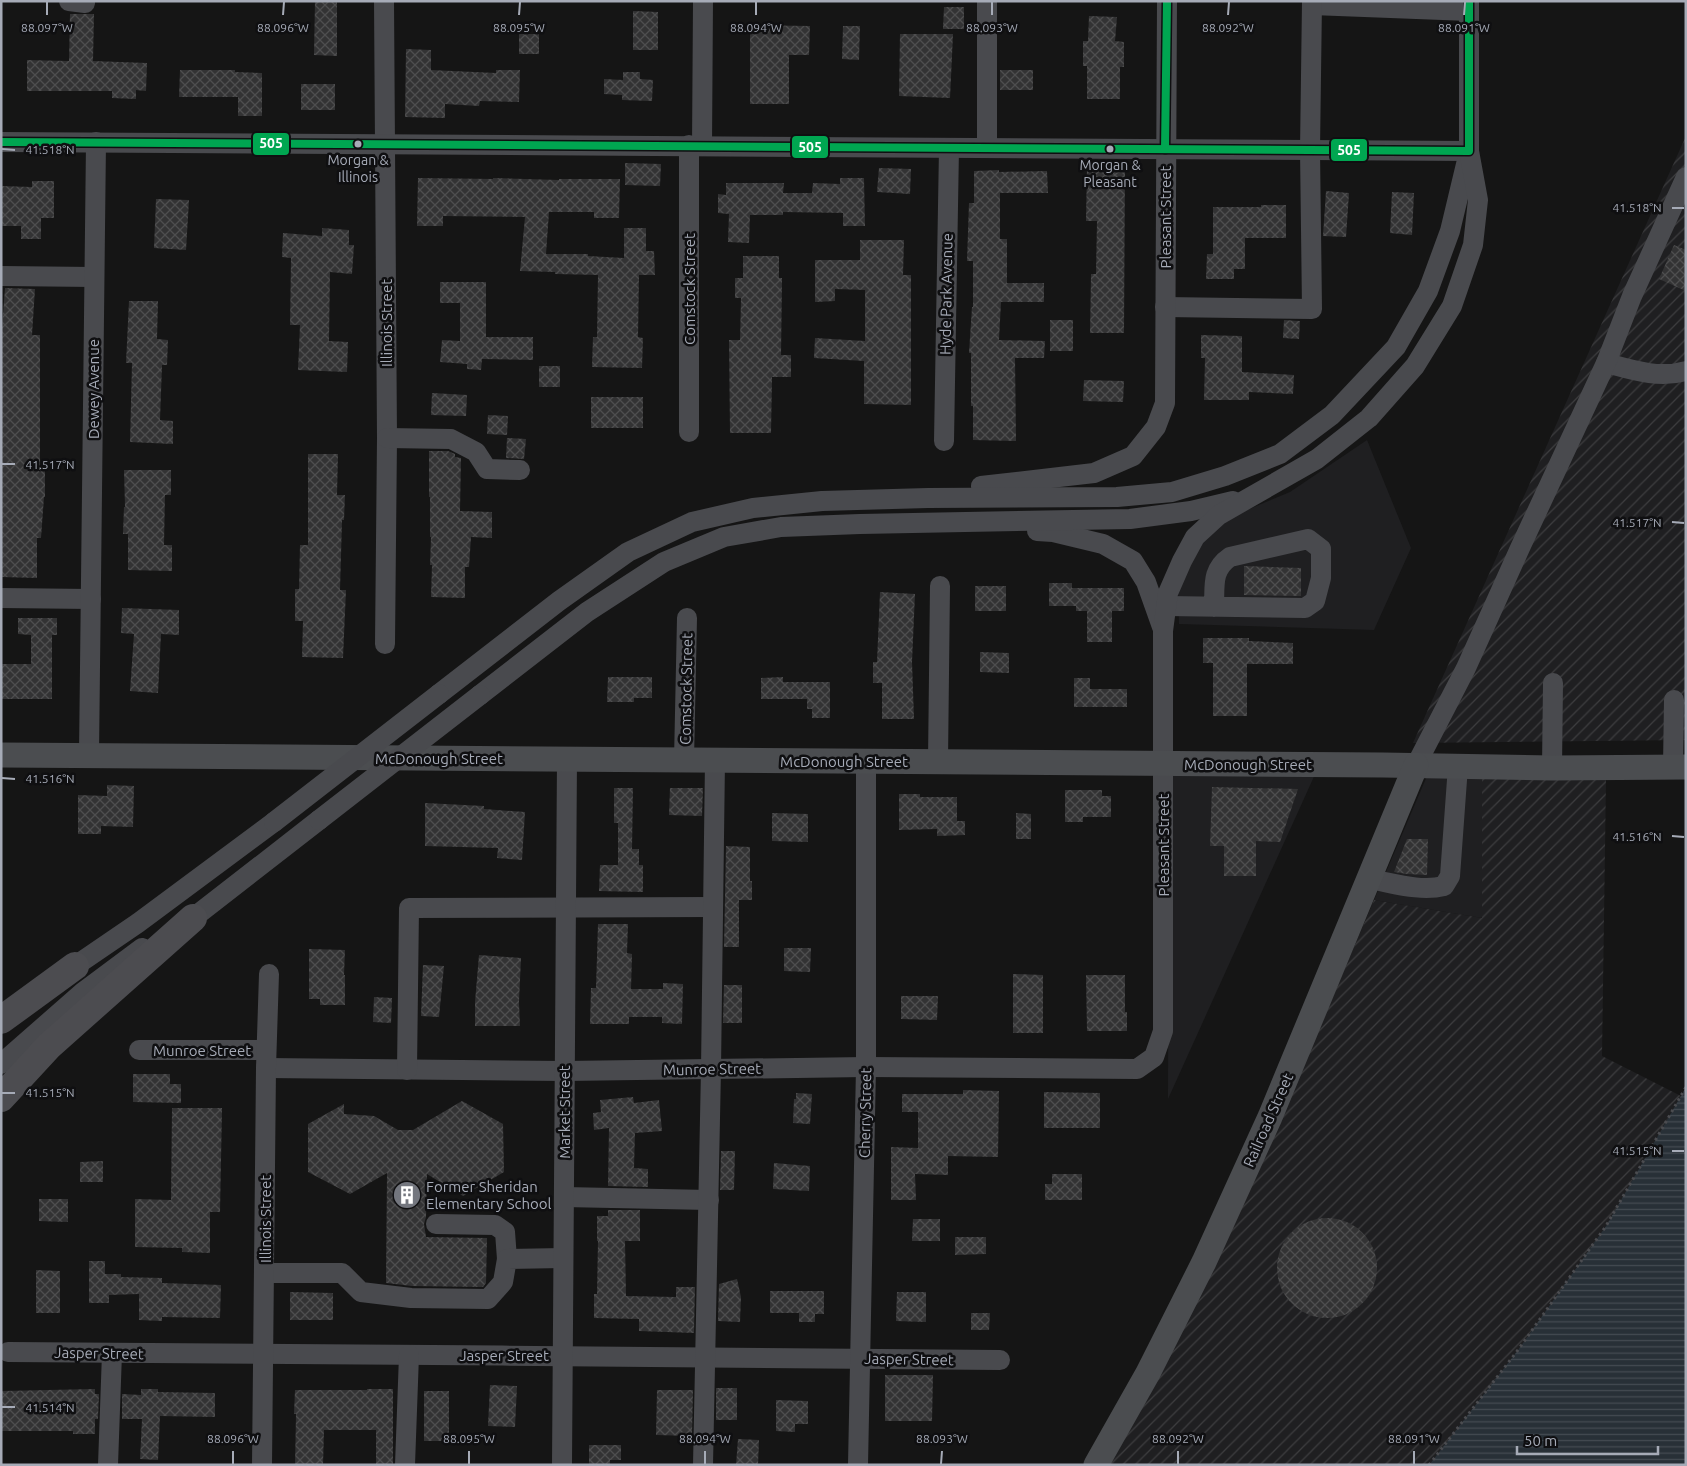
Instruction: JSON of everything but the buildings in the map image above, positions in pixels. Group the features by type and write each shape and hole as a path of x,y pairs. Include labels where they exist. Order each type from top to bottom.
{"highway":[{"path":"1,1098 49,1046 192,918"},
{"path":"1,1020 75,966"}],"main road":[{"name":"McDonough Street","path":"1,755 1416,765 1552,768 1679,767"},
{"name":"Railroad Street","path":"1096,1465 1148,1373 1204,1262 1270,1117 1416,765"}],"street":[{"name":"Illinois Street","path":"384,1 387,438 385,644"},
{"name":"Comstock Street","path":"689,432 696,146 703,1"},
{"path":"987,1 987,148"},
{"name":"Pleasant Street","path":"822,501 1094,473 1133,456 1156,427 1165,403 1167,1"},
{"path":"1163,631 1168,593 1195,537 1219,515 1317,459 1369,418 1415,366 1452,306 1473,245 1478,200 1469,151 1469,6 1312,3 1310,150 1312,309 1165,307"},
{"path":"1,142 1469,151"},
{"name":"Dewey Avenue","path":"90,756 96,142"},
{"name":"Hyde Park Avenue","path":"944,441 948,148"},
{"path":"1,1004 75,966 138,923 274,822 559,600 628,552 692,522 753,508 822,501 928,498 1117,497 1172,492 1225,476 1280,454 1332,415 1396,347 1428,291 1438,266 1450,232 1469,151"},
{"path":"1416,765 1466,668 1606,363 1632,296 1686,177"},
{"path":"1,276 94,276"},
{"path":"1606,363 1650,374 1672,374 1686,371"},
{"path":"387,438 451,439 476,452 488,469 520,470"},
{"path":"1,1064 83,992 146,945 192,918 587,612 664,562 724,537 781,528 1130,519 1191,511 1247,498"},
{"path":"927,523 1053,532 1103,544 1133,561 1146,582 1163,631"},
{"path":"1166,606 1214,607 1305,608 1315,600 1321,578 1322,550 1308,539 1230,557 1220,564 1215,575 1214,607"},
{"path":"938,762 940,586"},
{"path":"1,598 91,599"},
{"name":"Comstock Street","path":"684,760 687,618"},
{"name":"Pleasant Street","path":"1154,1057 1163,1031 1163,631"},
{"path":"1552,768 1553,683"},
{"path":"1674,700 1679,767"},
{"name":"Market Street","path":"562,1465 567,759"},
{"path":"703,1465 715,760"},
{"name":"Cherry Street","path":"858,1465 866,1067 866,761"},
{"path":"1369,879 1418,888 1444,886 1450,876 1458,766"},
{"path":"407,1070 409,908 713,907"},
{"name":"Illinois Street","path":"262,1465 266,1059 269,974"},
{"name":"Munroe Street","path":"138,1050 407,1070 565,1071 866,1067 1138,1069 1154,1057"},
{"path":"564,1197 709,1200"},
{"path":"264,1273 342,1272 361,1292 410,1298 488,1299 503,1282 507,1259 505,1232 495,1225 436,1224"},
{"path":"507,1259 563,1258"},
{"name":"Jasper Street","path":"8,1352 1000,1360"},
{"path":"108,1465 112,1354"},
{"path":"405,1465 409,1355"}],"path":[{"path":"1429,1465 1518,1350 1606,1226 1686,1088"}],"shaded area":[{"path":"1686,136 1686,740 1413,743"},
{"path":"1367,440 1411,548 1374,630 1179,624 1178,591 1205,535 1230,517 1290,492"},
{"path":"1317,770 1168,1099 1169,771"},
{"path":"1427,776 1482,776 1482,918 1374,900"},
{"path":"1482,776 1606,779 1602,1056 1681,1096 1606,1226 1518,1350 1429,1465 1107,1465 1321,1025 1374,900 1482,918"},
{"path":"1686,1087 1686,1465 1429,1465 1518,1350 1606,1226"}],"transit line":[{"name":"505","path":"1165,149 1167,1"},
{"name":"505","path":"1,142 1469,151 1469,1"}],"place":[{"name":"Morgan & Illinois","path":"358,144"},
{"name":"Morgan & Pleasant","path":"1110,149"},
{"name":"Former Sheridan Elementary School","path":"407,1195"}]}
